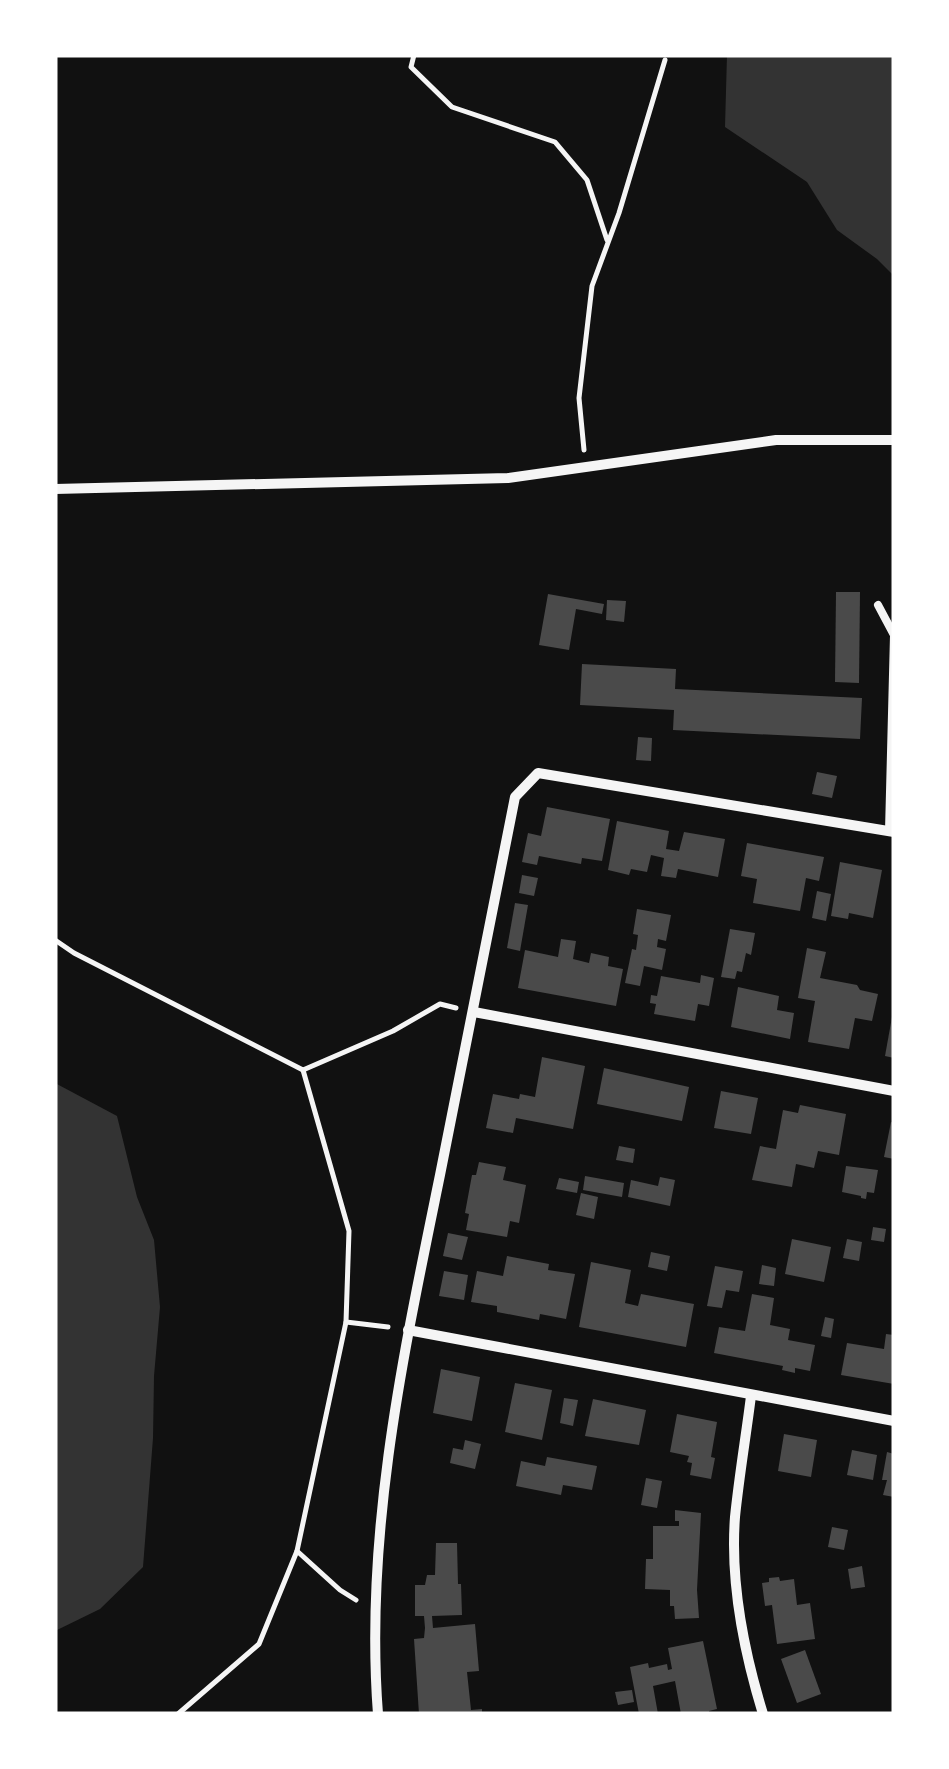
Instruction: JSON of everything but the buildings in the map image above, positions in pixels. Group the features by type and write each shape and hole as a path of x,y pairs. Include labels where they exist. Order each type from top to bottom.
{"street":[{"path":"55,490 508,478 776,440 894,440"},
{"path":"378,1714 374,1612 386,1484 408,1330 515,796 538,773 891,832"},
{"path":"474,1012 894,1090"},
{"path":"408,1330 894,1422"},
{"path":"751,1396 735,1519 735,1573 748,1666 762,1714"}],"lane":[{"path":"878,605 894,635 891,832"}],"path":[{"path":"414,55 411,67 452,107 555,142 587,180 608,242"},
{"path":"586,468 579,398 592,286 619,213 665,60"},
{"path":"55,940 303,1070 349,1232 346,1322 296,1551 260,1644 178,1714"},
{"path":"303,1070 393,1032 440,1004 474,1012"},
{"path":"346,1322 408,1330"},
{"path":"296,1551 340,1590 374,1612"}],"shaded area":[{"path":"727,55 894,55 894,276 837,230 807,182 725,127"},
{"path":"55,1083 117,1116 137,1197 154,1240 160,1307 143,1567 100,1609 55,1631"}]}
